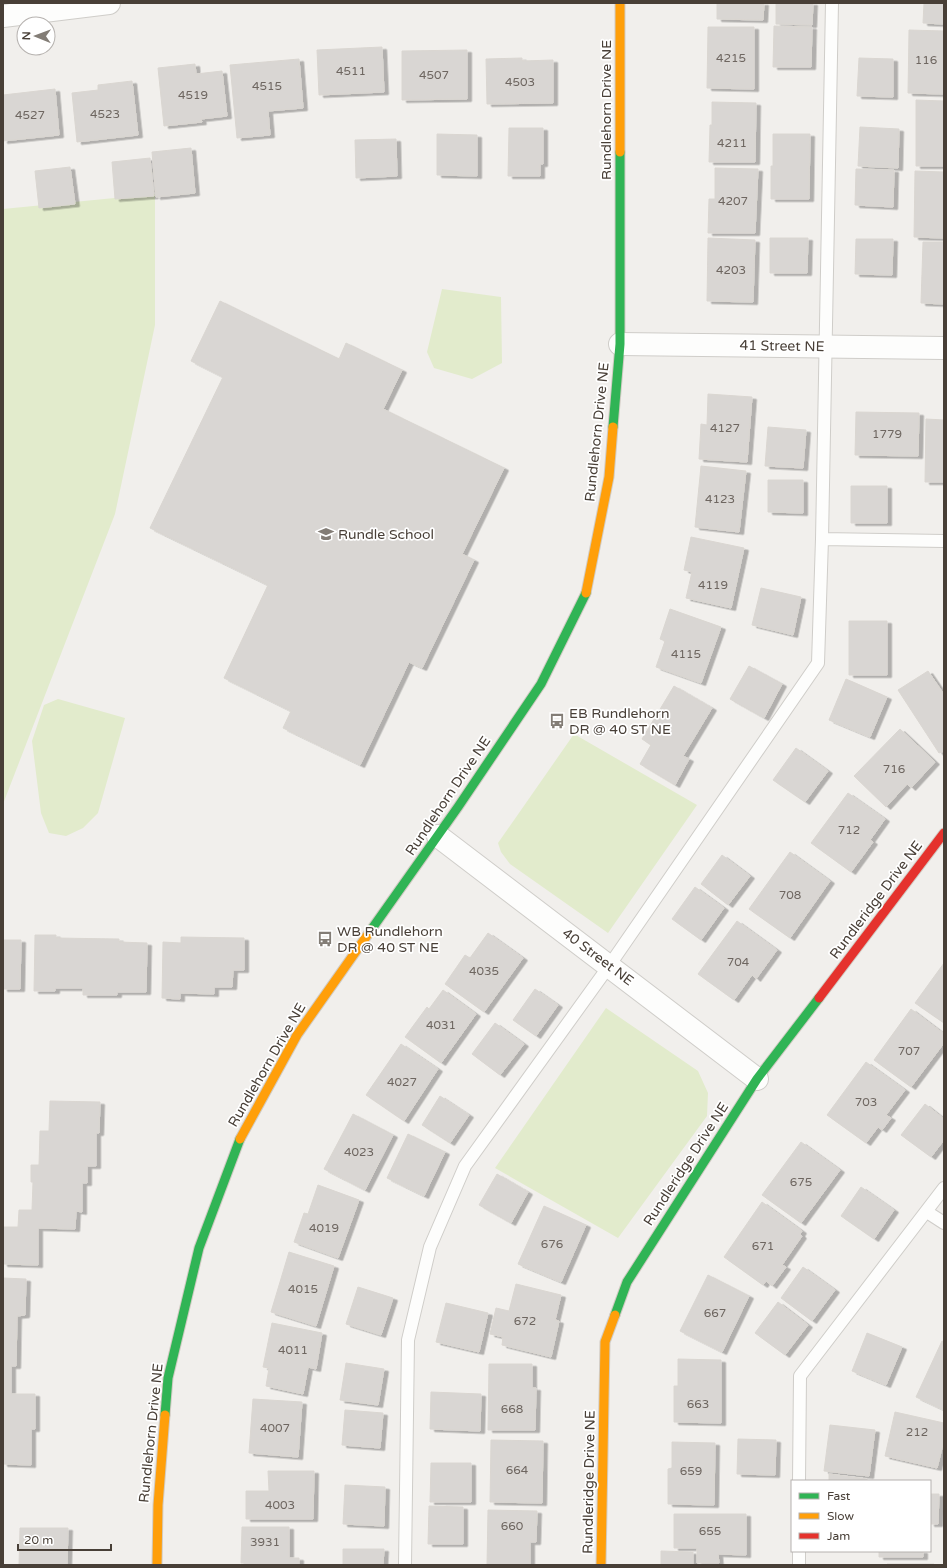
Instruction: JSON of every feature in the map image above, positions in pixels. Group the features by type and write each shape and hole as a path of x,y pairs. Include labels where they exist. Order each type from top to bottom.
{"street":[{"path":"3,16 109,3"},
{"name":"Rundlehorn Drive NE","path":"157,1565 158,1505 168,1378 199,1248 242,1133 297,1035 438,836 541,684 586,594 609,477 620,344 620,3"},
{"name":"41 Street NE","path":"620,344 944,348"},
{"name":"Rundleridge Drive NE","path":"602,1565 605,1342 627,1282 757,1079 944,833"},
{"name":"40 Street NE","path":"438,836 757,1079"}],"lane":[{"path":"405,1565 408,1340 430,1247 465,1166 608,966 818,663 822,538 832,3"},
{"path":"822,538 944,541"},
{"path":"799,1480 800,1376 944,1188"},
{"path":"927,1212 944,1224"},
{"path":"799,1552 799,1565"}],"green space":[{"path":"155,194 155,325 115,514 3,804 3,209"},
{"path":"442,289 501,297 502,363 472,379 434,368 427,352"},
{"path":"58,699 125,718 98,813 83,828 66,836 49,833 41,813 32,741 44,705"},
{"path":"574,734 697,805 608,933 510,864 501,852 498,843"},
{"path":"606,1008 698,1071 708,1093 707,1116 618,1238 495,1168"}],"building":[{"path":"717,3 764,3 763,20 717,19"},
{"path":"776,3 813,3 812,25 776,24"},
{"path":"924,3 944,3 944,24 923,23"},
{"path":"774,26 812,27 811,67 773,67"},
{"path":"708,27 754,27 754,89 707,88"},
{"path":"909,30 944,31 944,94 908,93"},
{"path":"382,47 384,92 319,95 317,50"},
{"path":"467,50 467,99 402,100 402,51"},
{"path":"522,58 522,61 553,60 553,103 487,104 486,59"},
{"path":"859,58 893,59 893,97 857,96"},
{"path":"299,59 303,108 268,111 270,135 237,138 230,65"},
{"path":"195,64 196,74 222,71 227,116 201,119 202,122 164,126 158,68"},
{"path":"132,81 138,135 77,142 72,93 98,90 98,85"},
{"path":"55,89 59,135 3,141 3,95"},
{"path":"916,100 944,101 944,166 916,166"},
{"path":"712,102 756,103 755,162 709,162"},
{"path":"860,127 899,129 898,168 858,166"},
{"path":"509,128 543,128 543,164 540,164 540,176 508,176"},
{"path":"437,134 477,135 477,176 437,175"},
{"path":"773,134 810,134 809,199 771,199"},
{"path":"396,139 397,176 356,178 355,140"},
{"path":"191,148 195,193 156,197 152,152"},
{"path":"150,158 154,196 115,199 112,162"},
{"path":"70,167 75,204 39,208 35,171"},
{"path":"715,168 758,169 755,233 708,233 709,199 715,199"},
{"path":"856,169 894,170 893,207 855,205"},
{"path":"915,171 944,172 944,238 914,237"},
{"path":"708,238 755,240 753,302 707,301"},
{"path":"770,238 808,238 807,273 770,273"},
{"path":"856,239 893,239 892,275 855,274"},
{"path":"923,242 944,242 944,304 921,303"},
{"path":"220,301 339,359 346,343 402,370 383,409 504,468 462,554 474,560 422,668 409,662 360,765 283,728 291,711 224,678 268,585 150,528 223,377 191,361"},
{"path":"708,394 752,397 747,462 699,459 701,424 707,425"},
{"path":"856,412 919,413 918,456 855,455"},
{"path":"926,419 944,420 944,482 925,482"},
{"path":"768,427 806,430 803,468 765,466"},
{"path":"701,466 746,471 739,532 695,527"},
{"path":"768,480 803,480 803,513 768,512"},
{"path":"851,486 887,486 887,523 851,523"},
{"path":"691,537 744,548 731,608 686,598 692,572 684,570"},
{"path":"761,588 801,597 793,635 752,625"},
{"path":"670,609 721,627 701,683 656,667 665,641 660,639"},
{"path":"849,621 887,621 887,675 849,675"},
{"path":"749,666 782,684 764,718 730,699"},
{"path":"928,671 943,693 944,692 944,751 939,753 898,690"},
{"path":"846,679 887,697 870,737 829,720"},
{"path":"674,686 712,708 683,756 689,759 675,785 640,764 651,745 642,739"},
{"path":"900,729 935,762 911,788 907,784 886,807 854,776"},
{"path":"796,748 828,771 805,802 773,780"},
{"path":"848,793 885,819 870,840 873,842 851,872 811,843"},
{"path":"790,852 830,881 790,938 749,909"},
{"path":"722,855 750,876 728,905 701,884"},
{"path":"695,887 724,908 701,940 672,919"},
{"path":"737,921 777,950 756,979 752,975 734,1000 698,974"},
{"path":"488,933 523,958 484,1012 445,984 465,955 470,958"},
{"path":"35,935 56,935 56,938 119,939 119,942 147,943 146,992 117,992 117,995 83,995 83,988 55,988 55,991 34,991"},
{"path":"181,937 244,938 244,970 233,970 232,987 214,987 214,994 180,993 180,999 162,998 163,942 181,943"},
{"path":"3,940 21,940 20,989 3,989"},
{"path":"944,963 944,1023 915,1003"},
{"path":"535,989 558,1005 536,1036 513,1020"},
{"path":"443,990 476,1014 441,1063 405,1037 427,1007 429,1009"},
{"path":"911,1009 944,1034 944,1043 911,1087 874,1060"},
{"path":"495,1023 524,1044 500,1075 472,1054"},
{"path":"401,1044 438,1069 404,1121 366,1095"},
{"path":"866,1062 905,1090 886,1115 891,1118 882,1130 878,1127 866,1143 827,1115"},
{"path":"440,1096 469,1115 450,1143 422,1125"},
{"path":"50,1101 100,1102 99,1133 96,1133 96,1166 87,1166 87,1183 82,1183 82,1212 76,1211 75,1229 38,1228 38,1265 3,1264 3,1227 18,1227 19,1210 32,1210 33,1182 31,1182 31,1165 39,1165 40,1131 49,1131"},
{"path":"925,1104 944,1119 944,1140 931,1157 901,1135"},
{"path":"353,1114 393,1135 365,1190 324,1169"},
{"path":"408,1134 445,1152 424,1196 387,1178"},
{"path":"801,1142 840,1170 801,1223 762,1195"},
{"path":"497,1174 528,1192 511,1223 479,1205"},
{"path":"318,1185 359,1200 338,1258 294,1242 304,1213 308,1214"},
{"path":"861,1187 894,1210 874,1239 841,1216"},
{"path":"762,1202 802,1231 800,1234 802,1236 782,1265 786,1267 772,1286 766,1281 763,1285 724,1257"},
{"path":"544,1206 586,1225 561,1282 518,1264"},
{"path":"289,1252 334,1266 316,1326 271,1312"},
{"path":"803,1267 835,1290 812,1321 781,1298"},
{"path":"708,1275 749,1296 722,1352 680,1331"},
{"path":"3,1278 26,1279 25,1315 17,1316 16,1366 11,1366 11,1394 35,1394 35,1429 31,1429 31,1465 3,1464"},
{"path":"516,1284 561,1295 555,1320 559,1321 551,1357 502,1345 503,1337 490,1334 496,1308 509,1311"},
{"path":"358,1287 393,1298 381,1335 346,1324"},
{"path":"778,1302 808,1325 785,1355 755,1333"},
{"path":"446,1303 488,1313 479,1352 436,1342"},
{"path":"272,1323 322,1333 316,1369 308,1367 303,1394 266,1386 269,1368 263,1367"},
{"path":"867,1333 902,1347 886,1385 852,1371"},
{"path":"942,1341 944,1342 944,1410 916,1397"},
{"path":"678,1359 721,1360 721,1423 674,1422 674,1386 678,1386"},
{"path":"346,1363 384,1369 378,1405 340,1400"},
{"path":"489,1364 532,1364 532,1388 536,1388 535,1430 488,1430"},
{"path":"431,1392 481,1394 480,1431 430,1429"},
{"path":"253,1399 302,1402 298,1457 249,1453"},
{"path":"345,1410 383,1413 380,1448 342,1445"},
{"path":"895,1412 944,1423 944,1440 937,1468 885,1456"},
{"path":"830,1425 875,1430 869,1476 824,1471"},
{"path":"738,1439 776,1440 775,1475 737,1474"},
{"path":"491,1440 543,1441 542,1503 490,1502"},
{"path":"672,1442 715,1443 714,1505 668,1504 668,1469 672,1468"},
{"path":"431,1463 471,1463 471,1502 430,1502"},
{"path":"268,1471 314,1471 313,1519 246,1519 246,1491 269,1491"},
{"path":"829,1474 867,1479 867,1480 829,1480"},
{"path":"345,1485 385,1487 384,1526 343,1524"},
{"path":"931,1494 939,1494 938,1524 931,1524"},
{"path":"429,1506 463,1507 463,1544 428,1544"},
{"path":"488,1510 537,1511 536,1542 530,1542 530,1565 487,1565"},
{"path":"674,1514 746,1514 746,1555 718,1554 719,1563 697,1563 697,1548 674,1548"},
{"path":"242,1527 289,1527 289,1558 299,1558 299,1565 244,1565 244,1563 241,1563"},
{"path":"20,1528 68,1528 67,1565 19,1565"},
{"path":"343,1549 384,1549 383,1565 343,1565"},
{"path":"661,1551 693,1552 693,1565 661,1565"},
{"path":"879,1552 923,1552 923,1557 879,1557"},
{"path":"934,1564 934,1565 887,1565"}],"traffic: fast":[{"path":"613,427 620,344 620,152"},
{"path":"371,930 458,807 541,684 586,593"},
{"path":"615,1315 627,1282 757,1079 819,998"},
{"path":"165,1415 168,1378 199,1248 240,1139"}],"traffic: slow":[{"path":"620,3 620,152"},
{"path":"586,593 609,477 613,427"},
{"path":"240,1139 297,1035 371,930"},
{"path":"601,1565 605,1342 615,1315"},
{"path":"157,1565 158,1505 165,1415"}],"traffic: jam":[{"path":"819,998 944,833"}],"place":[{"name":"Rundle School","path":"326,534"},
{"name":"EB Rundlehorn DR @ 40 ST NE","path":"557,721"},
{"name":"WB Rundlehorn DR @ 40 ST NE","path":"325,939"}]}
